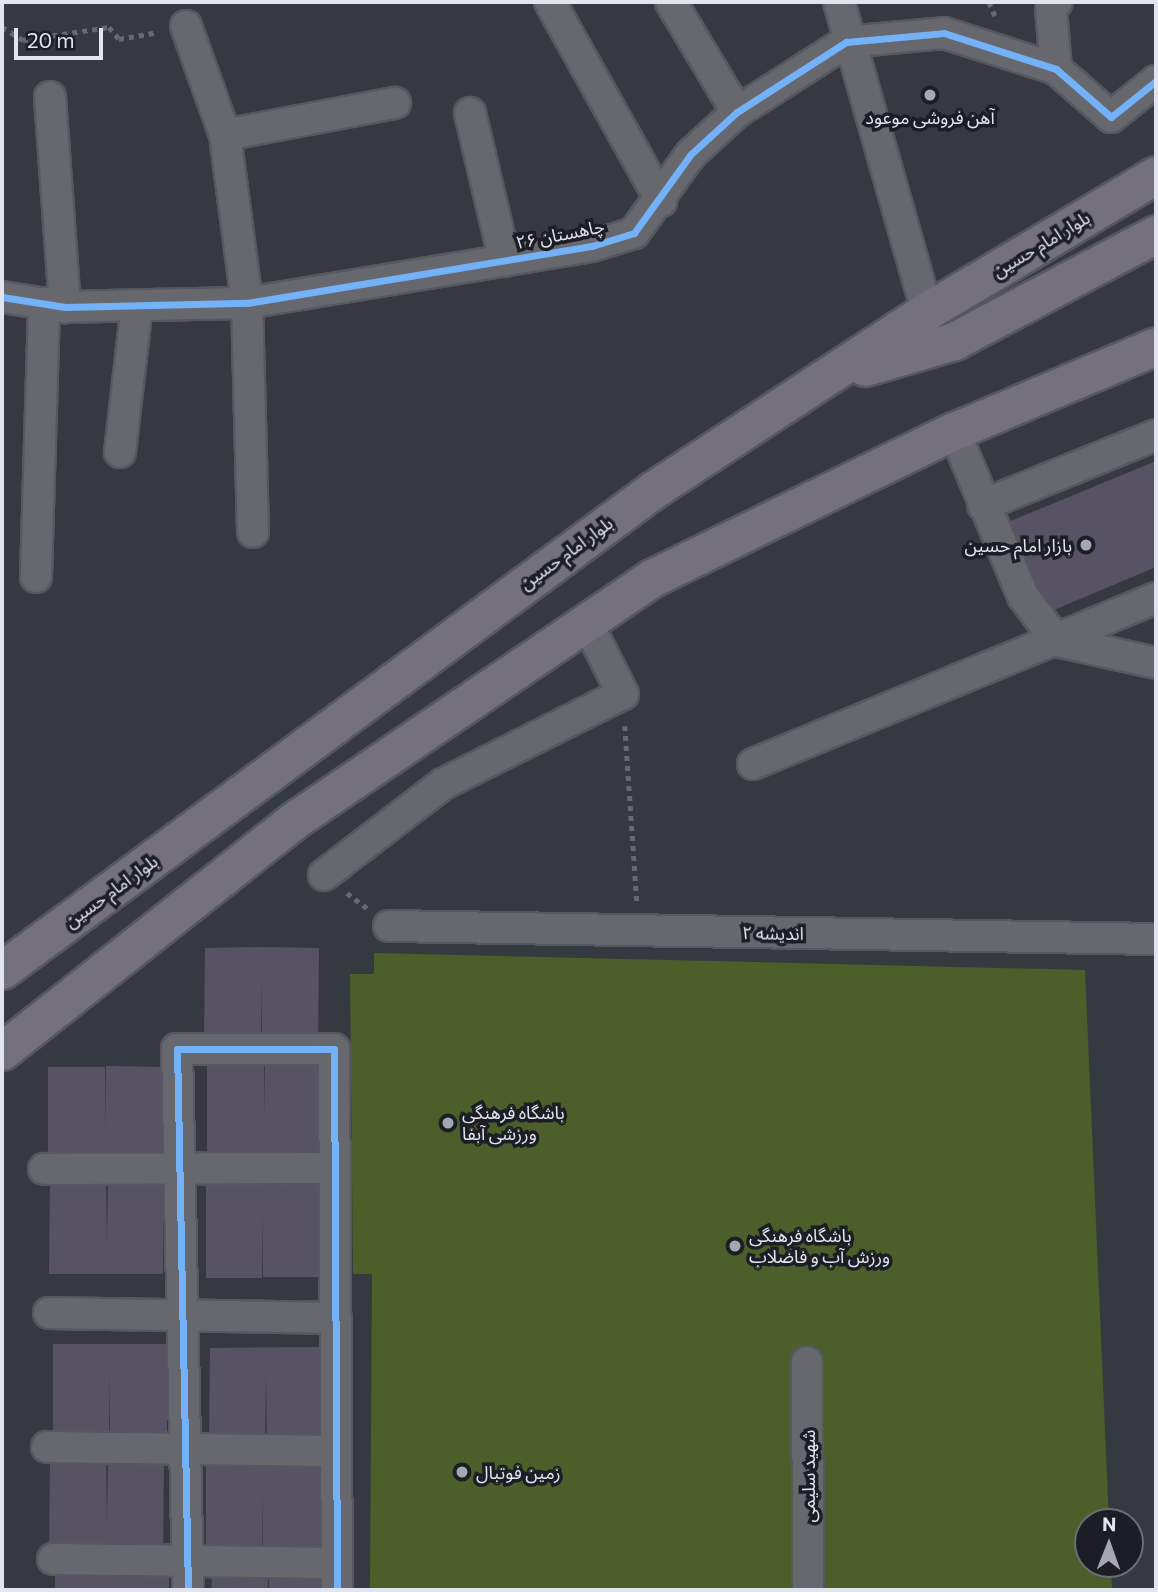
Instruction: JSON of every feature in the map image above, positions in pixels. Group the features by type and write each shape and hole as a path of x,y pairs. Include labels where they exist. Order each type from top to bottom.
{"main road":[{"name":"بلوار امام حسین","path":"2,970 641,499 832,377 927,311 1156,175"},
{"path":"832,377 954,341 1156,234"},
{"path":"2,1051 293,821 652,578 954,431 1156,346"}],"street":[{"path":"550,2 661,201"},
{"path":"671,2 737,112"},
{"path":"839,2 846,42 927,311"},
{"path":"1056,69 1051,8 1057,2"},
{"path":"186,26 225,135 247,303 253,532"},
{"name":"چاهستان ۲۶","path":"2,297 55,305 247,303 505,261 634,233 661,201 691,154 737,112 846,42 944,33 1056,69 1111,117 1156,81"},
{"path":"36,577 55,305 50,97"},
{"path":"225,135 395,103"},
{"path":"470,113 505,261"},
{"path":"120,452 137,306"},
{"path":"954,431 1023,596 1058,641 1156,663"},
{"path":"984,505 1156,435"},
{"path":"752,764 1058,641 1156,598"},
{"path":"324,875 443,784 623,694 587,623"},
{"name":"اندیشه ۲","path":"389,926 1156,939"},
{"path":"53,1559 188,1576 337,1576 334,1049 177,1049 188,1576"},
{"path":"44,1169 335,1168"},
{"path":"49,1313 336,1318"},
{"name":"شهید سلیمی","path":"807,1362 808,1590"},
{"path":"47,1447 336,1451"}],"path":[{"path":"2,27 23,40 109,27 119,39 186,26"},
{"path":"623,694 639,930"},
{"path":"324,875 389,926"}],"green space":[{"name":"باشگاه فرهنگی ورزش آب و فاضلاب","path":"374,953 1085,970 1108,1508 1074,1508 1074,1578 1112,1578 1112,1590 370,1590 372,1274 353,1274 350,974 374,974"}],"building":[{"name":"بازار امام حسین","path":"1156,461 1156,567 1042,615 1006,523"},
{"path":"205,948 319,948 318,1044 262,1043 261,976 261,1044 204,1044"},
{"path":"265,1063 321,1064 319,1159 263,1158"},
{"path":"207,1064 264,1064 264,1159 207,1159"},
{"path":"106,1066 162,1067 162,1162 48,1163 48,1067 105,1067 106,1134"},
{"path":"50,1178 106,1179 107,1246 108,1178 164,1178 163,1274 49,1274"},
{"path":"206,1182 320,1182 320,1277 263,1277 263,1210 262,1278 206,1278"},
{"path":"53,1344 167,1344 167,1439 110,1438 109,1371 109,1439 53,1439"},
{"path":"324,1347 323,1443 267,1443 266,1375 265,1444 209,1443 210,1348"},
{"path":"108,1458 164,1458 163,1554 49,1554 50,1459 106,1459 107,1526"},
{"path":"206,1462 320,1462 320,1557 263,1557 263,1490 262,1558 206,1558"},
{"path":"55,1565 169,1565 169,1590 55,1590"},
{"path":"212,1569 268,1570 268,1590 212,1590"},
{"path":"269,1569 326,1569 326,1590 269,1590"}],"cycle path":[{"path":"2,297 65,307 247,303 592,246 634,233 691,154 737,112 846,42 944,33 1056,69 1111,117 1156,81"},
{"path":"188,1590 177,1049 334,1049 337,1590"}],"place":[{"name":"آهن فروشی موعود","path":"930,95"},
{"name":"بازار امام حسین","path":"1086,545"},
{"name":"باشگاه فرهنگی ورزشی آبفا","path":"448,1123"},
{"name":"باشگاه فرهنگی ورزش آب و فاضلاب","path":"735,1246"},
{"name":"زمین فوتبال","path":"462,1472"}]}
